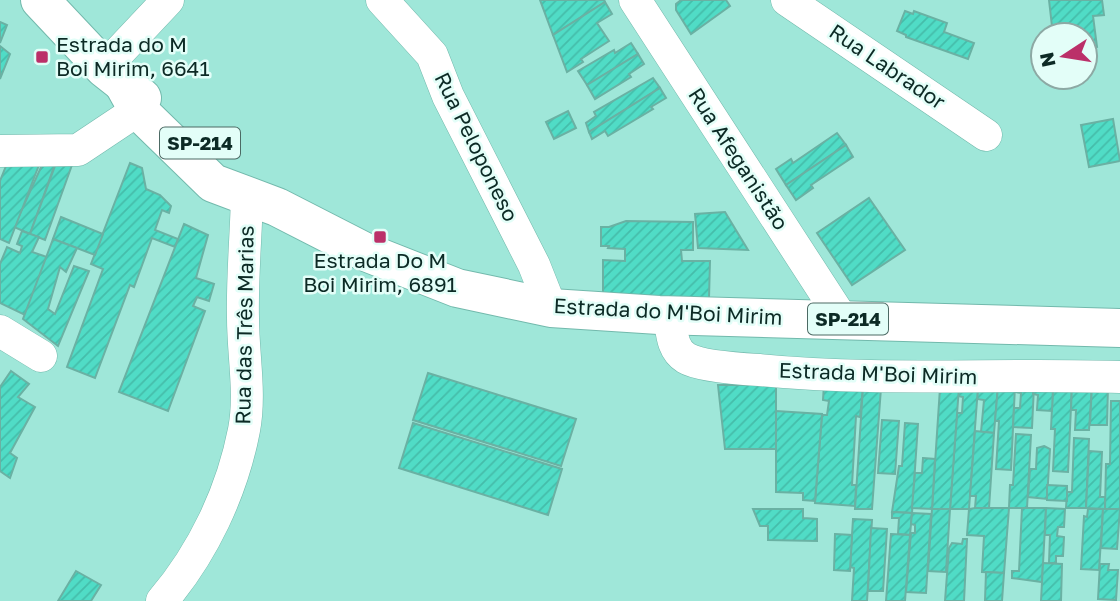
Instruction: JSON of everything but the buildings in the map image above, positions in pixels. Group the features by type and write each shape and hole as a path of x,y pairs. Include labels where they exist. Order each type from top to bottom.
{"main road":[{"name":"Estrada do M'Boi Mirim","path":"40,0 121,86 262,202 363,251 457,288 551,307 669,315 1120,328"}],"street":[{"path":"0,151 78,150 121,86 169,0"},
{"name":"Rua Peloponeso","path":"382,0 432,55 448,96 534,265 551,307"},
{"name":"Rua Afeganistão","path":"635,0 842,319"},
{"name":"Rua Labrador","path":"787,0 986,135"},
{"name":"Rua das Três Marias","path":"174,594 217,513 234,467 244,429 246,405 243,316 262,202"},
{"name":"Estrada M'Boi Mirim","path":"669,315 674,342 677,350 684,356 692,361 741,369 817,376 1120,377"},
{"path":"0,331 41,356"}],"place":[{"name":"Estrada do M Boi Mirim, 6641","path":"42,57"},
{"name":"Estrada Do M Boi Mirim, 6891","path":"380,237"}]}
